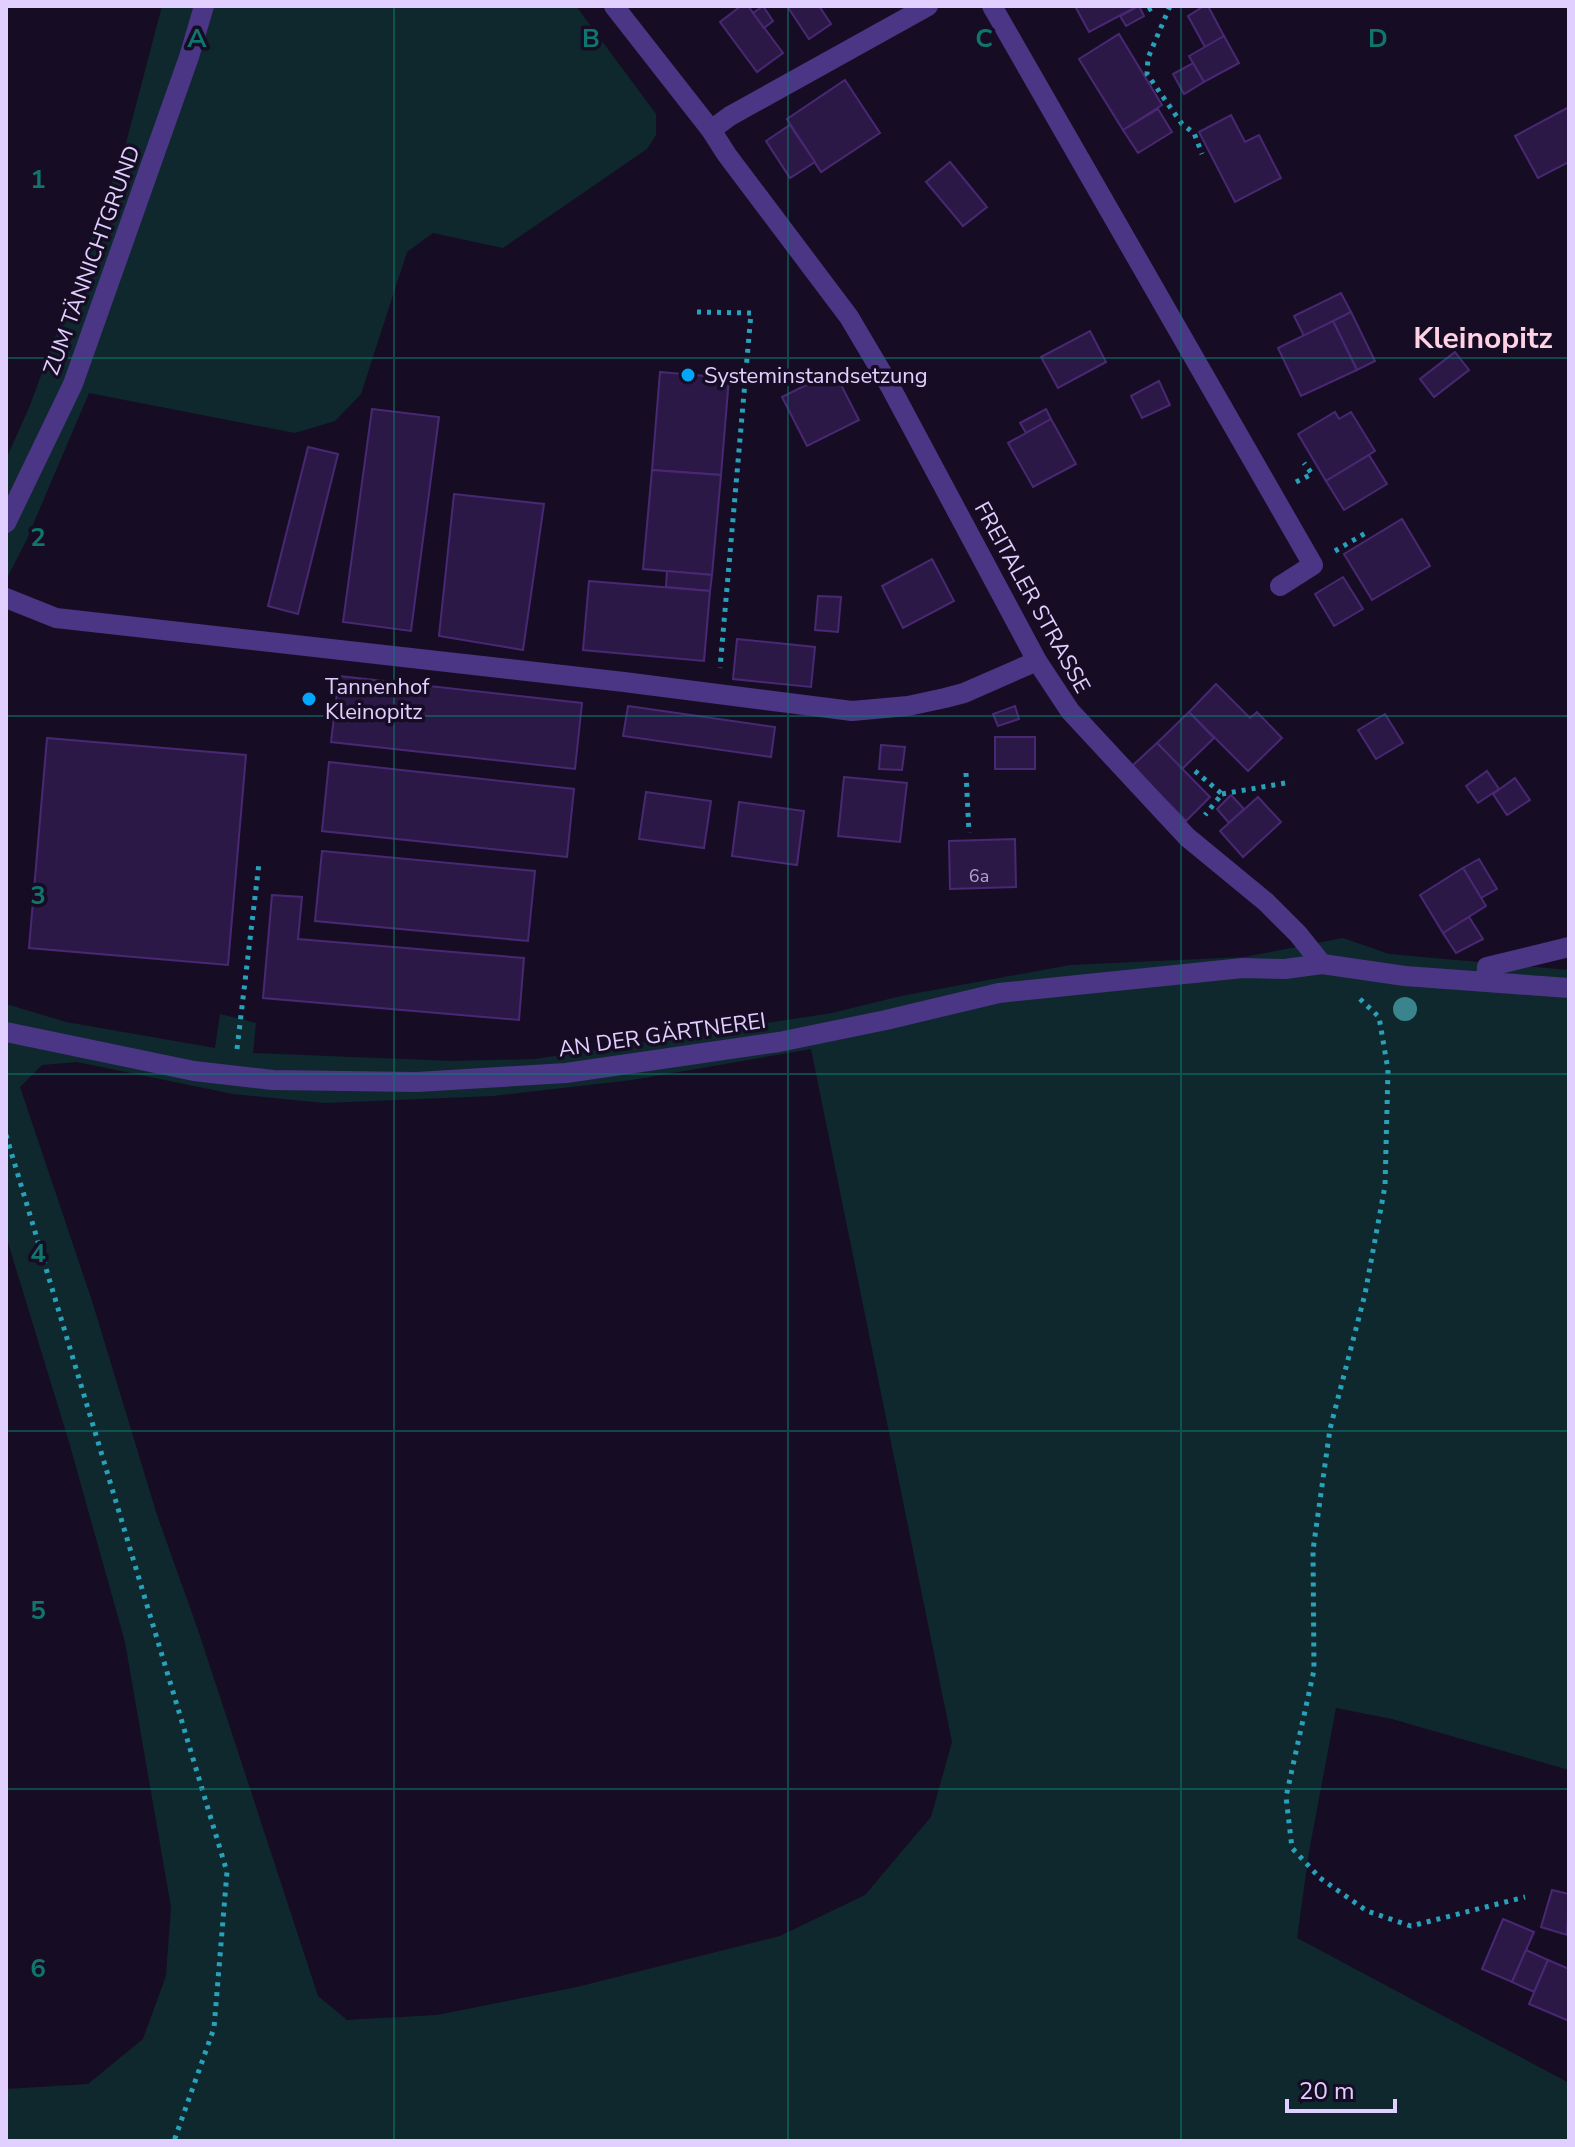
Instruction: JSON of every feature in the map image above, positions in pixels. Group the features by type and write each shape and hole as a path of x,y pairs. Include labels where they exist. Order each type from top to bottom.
{"street":[{"name":"ZUM TÄNNICHTGRUND","path":"6,523 73,384 189,57 204,6"},
{"name":"FREITALER STRASSE","path":"614,6 711,130 849,317 891,388 1037,661 1070,711 1187,837 1287,922 1322,964"},
{"path":"711,130 730,116 928,6"},
{"path":"992,6 1313,565 1280,586"},
{"path":"6,598 56,618 852,711 908,706 964,693 1037,661"},
{"path":"1486,981 1487,967 1569,947"},
{"path":"1322,964 1405,976 1569,988"},
{"name":"AN DER GÄRTNEREI","path":"6,1032 114,1056 234,1076 273,1080 417,1082 566,1073 779,1042 999,993 1119,979 1322,964"}],"path":[{"path":"1148,10 1156,6"},
{"path":"1170,6 1148,58 1147,74 1182,124 1194,133 1202,154"},
{"path":"697,312 751,313 717,695"},
{"path":"1313,565 1369,531"},
{"path":"1195,771 1222,794"},
{"path":"966,773 969,833"},
{"path":"1203,817 1222,794 1291,782"},
{"path":"234,1076 259,863"},
{"path":"1356,996 1379,1017 1388,1070 1385,1186 1365,1294 1330,1429 1315,1535 1314,1670 1286,1797 1292,1848 1320,1878 1367,1911 1411,1926 1525,1897"},
{"path":"6,1135 227,1872 214,2028 174,2141"}],"green space":[{"path":"162,6 576,6 656,114 656,135 647,149 503,248 433,233 407,252 361,394 335,421 295,433 89,393 26,541 6,580 6,459 29,408 125,147"},
{"path":"1343,938 1389,954 1569,970 1569,1770 1392,1719 1336,1708 1309,1852 1297,1938 1569,2083 1569,2141 6,2141 6,2089 88,2084 143,2039 166,1976 171,1907 125,1642 69,1442 6,1236 6,1004 66,1022 215,1048 220,1014 256,1023 253,1053 452,1061 535,1059 832,1013 901,996 1070,965 1244,957","holes":["811,1049 952,1742 931,1817 865,1895 780,1936 577,1987 437,2015 347,2020 318,1996 157,1515 92,1301 20,1087 42,1065 77,1062 233,1094 325,1103 493,1096 632,1080"]}],"building":[{"path":"741,6 748,6 783,53 757,72 720,22"},
{"path":"763,6 773,21 764,28 753,13"},
{"path":"787,6 819,6 831,24 809,39"},
{"path":"1075,6 1138,6 1089,32"},
{"path":"1139,6 1144,16 1126,26 1120,16"},
{"path":"1208,6 1224,36 1205,47 1188,16"},
{"path":"1119,34 1162,105 1123,130 1079,59"},
{"path":"1224,36 1239,63 1204,82 1189,56"},
{"path":"1193,63 1204,82 1184,94 1173,74"},
{"path":"845,80 880,133 821,172 787,119"},
{"path":"1569,107 1569,162 1538,178 1515,136"},
{"path":"1158,109 1172,132 1138,153 1123,130"},
{"path":"1231,115 1245,142 1259,135 1281,178 1235,202 1199,132"},
{"path":"790,125 815,162 790,178 766,141"},
{"path":"950,162 987,207 963,226 926,182"},
{"path":"1341,293 1351,312 1304,336 1294,316"},
{"path":"1351,312 1375,361 1357,370 1333,321"},
{"path":"1333,321 1357,370 1301,396 1278,348"},
{"path":"1090,331 1106,362 1058,388 1041,357"},
{"path":"1455,352 1469,370 1434,397 1420,379"},
{"path":"834,371 859,420 807,446 782,397"},
{"path":"660,372 729,378 721,475 652,470"},
{"path":"1159,381 1170,405 1142,418 1131,396"},
{"path":"372,409 439,417 411,631 343,622"},
{"path":"1046,409 1051,419 1026,433 1020,423"},
{"path":"1335,412 1339,419 1351,412 1375,451 1326,481 1298,434"},
{"path":"1051,419 1076,464 1033,487 1008,443"},
{"path":"308,447 338,454 298,614 268,606"},
{"path":"1369,455 1387,484 1344,510 1326,481"},
{"path":"652,470 721,475 712,575 643,569"},
{"path":"454,494 544,504 523,650 439,636"},
{"path":"1402,519 1430,566 1372,600 1344,554"},
{"path":"932,559 954,601 903,628 882,586"},
{"path":"667,571 712,575 710,591 666,587"},
{"path":"1343,577 1363,609 1334,626 1315,594"},
{"path":"589,581 710,591 704,661 583,650"},
{"path":"818,596 841,597 838,632 815,630"},
{"path":"737,639 815,647 811,687 733,679"},
{"path":"339,676 582,703 575,769 331,742"},
{"path":"1216,684 1250,718 1257,712 1282,738 1248,771 1189,712"},
{"path":"628,706 775,727 771,757 623,736"},
{"path":"1015,706 1019,719 998,726 993,714"},
{"path":"1189,712 1214,738 1182,769 1157,743"},
{"path":"1385,714 1403,743 1376,759 1358,730"},
{"path":"995,737 1035,737 1035,769 995,769"},
{"path":"47,738 246,755 228,965 29,948"},
{"path":"1157,743 1210,797 1186,821 1132,766"},
{"path":"881,745 905,747 902,770 879,769"},
{"path":"329,762 574,789 567,857 322,831"},
{"path":"1487,771 1499,789 1478,803 1466,786"},
{"path":"844,777 907,783 900,842 838,836"},
{"path":"1515,778 1530,800 1507,815 1493,794"},
{"path":"646,792 711,801 704,848 639,839"},
{"path":"1231,795 1244,809 1229,823 1217,809"},
{"path":"1258,797 1281,822 1243,857 1220,831"},
{"path":"739,802 804,811 797,865 732,856"},
{"path":"1015,839 1016,887 950,889 949,841"},
{"path":"322,851 535,871 528,941 315,921"},
{"path":"1479,859 1497,889 1481,898 1463,868"},
{"path":"1463,868 1486,906 1443,933 1420,895"},
{"path":"272,895 302,897 298,939 524,958 519,1020 263,998"},
{"path":"1469,917 1483,939 1456,953 1443,933"},
{"path":"1552,1890 1569,1894 1567,1935 1541,1927"},
{"path":"1503,1919 1534,1932 1512,1982 1482,1969"},
{"path":"1526,1950 1548,1960 1534,1992 1512,1982"},
{"path":"1548,1960 1569,1969 1569,2021 1529,2004"}],"place":[{"name":"Systeminstandsetzung","path":"688,375"},
{"name":"Tannenhof Kleinopitz","path":"309,699"}],"district":[{"name":"Kleinopitz","path":"1483,338"}]}
